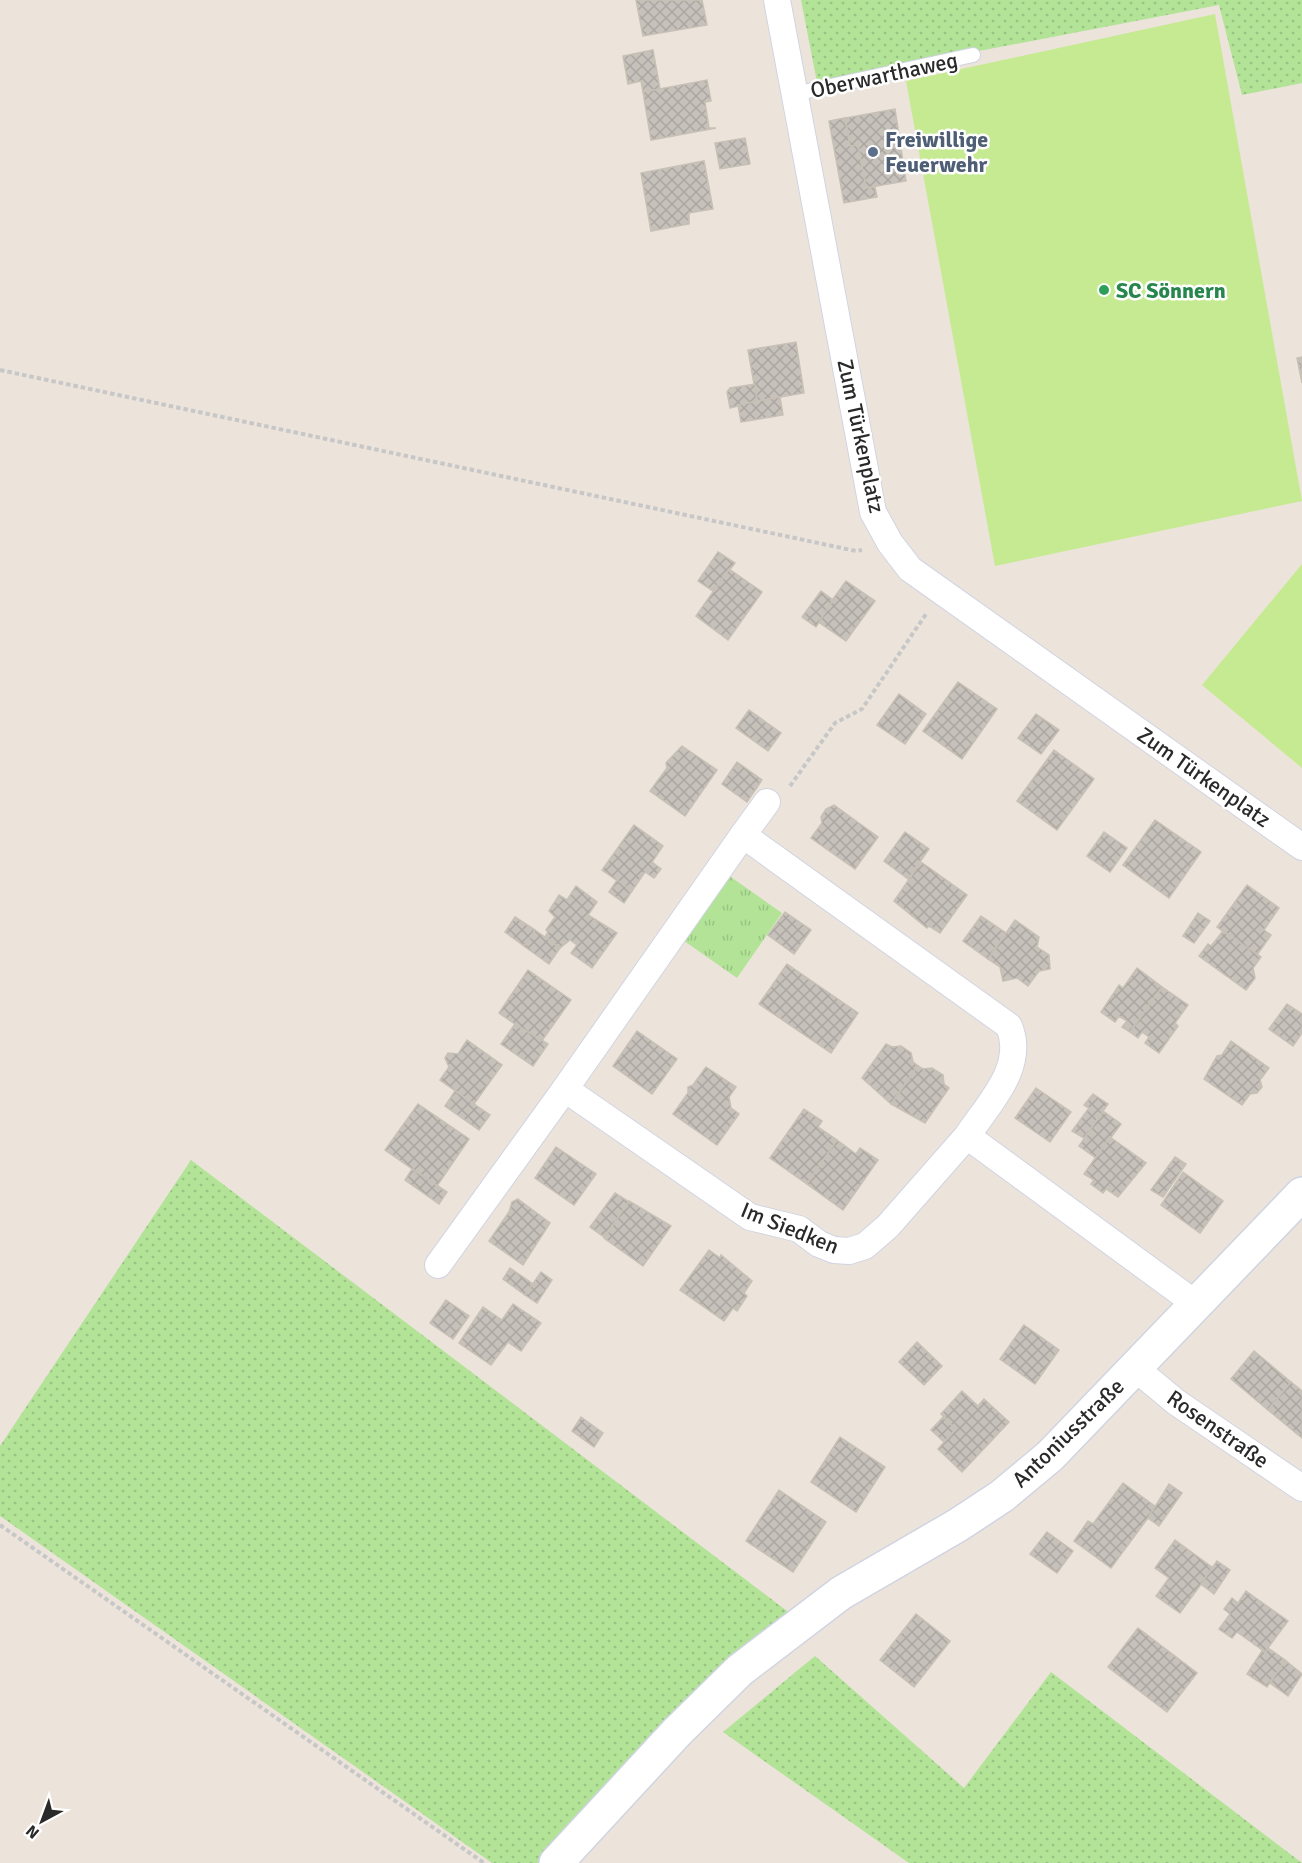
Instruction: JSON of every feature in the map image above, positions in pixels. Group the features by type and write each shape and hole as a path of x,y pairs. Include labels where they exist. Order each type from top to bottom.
{"street":[{"name":"Zum Türkenplatz","path":"777,0 873,512 890,543 910,569 1302,847"},
{"path":"438,1265 767,802"},
{"name":"Im Siedken","path":"565,1089 750,1217 799,1229 819,1244 834,1250 849,1251 866,1246 888,1226 967,1136 1012,1068 1015,1040 1009,1026 743,835"},
{"path":"967,1136 1196,1304"},
{"name":"Antoniusstraße","path":"556,1863 678,1732 740,1670 796,1624 841,1593 958,1525 1002,1496 1050,1456 1302,1194"},
{"name":"Rosenstraße","path":"1135,1368 1176,1402 1302,1488"}],"lane":[{"name":"Oberwarthaweg","path":"795,94 973,55"}],"path":[{"path":"0,370 856,551 890,543"},
{"path":"767,802 785,793 835,723 862,709 942,591"},
{"path":"0,1525 484,1863"}],"green space":[{"path":"801,0 1302,0 1302,83 1242,95 1219,5 817,82"},
{"name":"SC Sönnern","path":"1215,14 1302,501 995,566 906,81"},
{"path":"1302,564 1302,768 1202,685"},
{"path":"725,873 782,913 737,978 680,938"},
{"path":"191,1160 795,1617 544,1863 492,1863 0,1516 0,1446"},
{"path":"815,1656 964,1788 1051,1672 1302,1863 909,1863 723,1732"}],"building":[{"path":"636,0 702,0 707,25 643,36"},
{"path":"653,50 660,89 643,92 641,81 628,84 623,56"},
{"path":"707,80 711,101 705,102 709,128 716,128 651,140 643,92"},
{"path":"895,109 906,181 866,188 858,145 850,146 845,118"},
{"path":"845,118 850,146 858,145 866,188 875,187 877,197 844,203 829,121"},
{"path":"745,138 750,164 720,169 715,143"},
{"path":"704,161 713,209 689,213 689,224 651,231 641,173"},
{"path":"796,342 804,393 757,401 748,350"},
{"path":"1302,357 1302,383 1297,358"},
{"path":"755,384 757,401 730,408 727,392 730,388"},
{"path":"780,397 783,415 741,422 738,405"},
{"path":"718,552 735,563 713,591 698,581"},
{"path":"729,569 762,592 728,640 696,616"},
{"path":"846,581 875,601 846,641 817,621"},
{"path":"821,591 833,600 816,627 802,617"},
{"path":"958,682 997,709 962,759 923,731"},
{"path":"899,694 926,714 905,744 877,725"},
{"path":"749,710 781,733 768,751 736,728"},
{"path":"1036,714 1059,730 1041,754 1018,738"},
{"path":"682,746 717,770 685,816 650,791 667,768 666,763"},
{"path":"1054,750 1094,779 1057,830 1017,801"},
{"path":"737,762 762,780 747,802 722,784"},
{"path":"834,805 878,837 855,869 811,838 822,823 821,817 826,809"},
{"path":"1155,820 1201,852 1169,898 1123,865"},
{"path":"634,825 663,846 652,862 661,869 654,878 645,872 632,891 602,870"},
{"path":"905,832 929,849 908,879 884,861"},
{"path":"1104,832 1127,848 1110,872 1087,856"},
{"path":"921,862 967,895 940,933 929,926 927,928 894,901"},
{"path":"617,880 632,891 624,903 609,892"},
{"path":"1247,885 1279,908 1264,930 1271,935 1257,955 1217,927"},
{"path":"576,886 597,902 588,915 617,933 592,968 571,953 577,945 570,940 560,948 545,937 548,932 546,930 555,917 549,911 559,895 567,900"},
{"path":"785,912 811,930 794,954 768,935"},
{"path":"1198,913 1210,921 1194,943 1183,936"},
{"path":"981,916 1006,933 988,959 963,941"},
{"path":"515,917 535,930 524,946 505,932"},
{"path":"1015,920 1039,937 1037,947 1049,955 1050,969 1039,971 1028,986 1017,978 1003,981 1000,967 988,959"},
{"path":"535,930 560,948 549,964 524,946"},
{"path":"1223,931 1261,957 1253,968 1255,978 1246,990 1199,956 1208,944 1211,946"},
{"path":"787,964 858,1013 831,1053 759,1004"},
{"path":"1137,968 1162,987 1130,1032 1122,1027 1127,1021 1119,1016 1115,1022 1101,1012 1119,985 1123,988"},
{"path":"528,970 571,1000 541,1042 499,1013"},
{"path":"1162,987 1188,1005 1175,1023 1178,1026 1159,1053 1145,1043 1149,1037 1142,1032 1138,1038 1130,1032"},
{"path":"1287,1004 1302,1014 1302,1033 1293,1046 1269,1029"},
{"path":"515,1024 548,1044 533,1066 501,1044"},
{"path":"637,1031 677,1059 652,1094 613,1066"},
{"path":"467,1040 502,1065 474,1104 440,1080 449,1067 445,1058 448,1053 458,1054"},
{"path":"1231,1041 1269,1068 1260,1080 1262,1087 1257,1093 1250,1094 1242,1105 1204,1079 1217,1056 1222,1055"},
{"path":"886,1044 892,1047 901,1046 911,1053 913,1062 918,1066 891,1104 862,1078"},
{"path":"918,1066 923,1069 932,1068 943,1075 944,1084 949,1088 925,1123 891,1104"},
{"path":"706,1067 736,1087 729,1097 731,1108 739,1114 717,1145 673,1114 688,1093 688,1087 693,1085"},
{"path":"1036,1088 1071,1112 1050,1142 1015,1118"},
{"path":"455,1091 490,1115 479,1130 445,1106"},
{"path":"1093,1094 1108,1104 1084,1138 1072,1131 1089,1108 1084,1105"},
{"path":"418,1104 469,1139 437,1186 385,1150"},
{"path":"804,1109 822,1121 818,1127 837,1140 807,1184 770,1158"},
{"path":"1103,1111 1121,1124 1096,1158 1079,1146"},
{"path":"1110,1137 1146,1163 1118,1197 1106,1189 1103,1193 1091,1184 1094,1180 1084,1174"},
{"path":"837,1140 856,1154 860,1148 878,1160 843,1210 807,1184"},
{"path":"556,1147 596,1174 574,1205 535,1178"},
{"path":"1175,1157 1186,1164 1163,1197 1151,1190"},
{"path":"412,1169 447,1192 439,1204 405,1180"},
{"path":"1183,1172 1223,1201 1200,1233 1161,1205"},
{"path":"615,1193 629,1202 604,1237 590,1227"},
{"path":"518,1199 550,1223 523,1265 489,1241 509,1212 512,1202"},
{"path":"629,1201 671,1226 643,1266 604,1238"},
{"path":"709,1250 720,1258 721,1255 752,1281 744,1293 747,1296 737,1311 733,1308 724,1321 680,1290"},
{"path":"510,1268 533,1284 525,1295 503,1279"},
{"path":"541,1272 552,1280 537,1303 525,1295"},
{"path":"446,1300 469,1316 453,1339 430,1323"},
{"path":"513,1304 541,1323 521,1351 508,1342 491,1365 459,1343 483,1307 502,1320"},
{"path":"1024,1325 1059,1350 1035,1384 1000,1359"},
{"path":"917,1342 942,1366 924,1385 899,1362"},
{"path":"1254,1351 1291,1382 1268,1410 1231,1379"},
{"path":"1291,1382 1302,1391 1302,1438 1268,1410"},
{"path":"962,1391 978,1406 984,1399 1009,1422 962,1472 938,1449 956,1429 941,1414"},
{"path":"581,1417 603,1433 594,1447 572,1431"},
{"path":"943,1417 956,1429 944,1442 931,1430"},
{"path":"840,1437 885,1467 856,1512 811,1482"},
{"path":"1123,1483 1156,1507 1111,1568 1074,1541 1088,1521 1093,1524"},
{"path":"1169,1484 1182,1493 1159,1526 1148,1518"},
{"path":"779,1490 826,1522 793,1572 746,1541"},
{"path":"1047,1532 1073,1551 1057,1573 1030,1554"},
{"path":"1175,1540 1213,1568 1180,1613 1156,1596 1169,1578 1155,1568"},
{"path":"1217,1561 1230,1570 1214,1594 1201,1584"},
{"path":"1246,1591 1288,1621 1265,1652 1237,1632 1232,1638 1219,1629 1230,1614 1224,1609 1232,1598 1238,1603"},
{"path":"916,1614 950,1641 914,1687 880,1660"},
{"path":"1138,1628 1197,1673 1167,1712 1108,1667"},
{"path":"1268,1648 1285,1660 1267,1687 1247,1674 1262,1651 1265,1652"},
{"path":"1285,1660 1302,1674 1288,1696 1270,1683"}],"place":[{"name":"Freiwillige Feuerwehr","path":"873,152"},
{"name":"SC Sönnern","path":"1104,290"}]}
